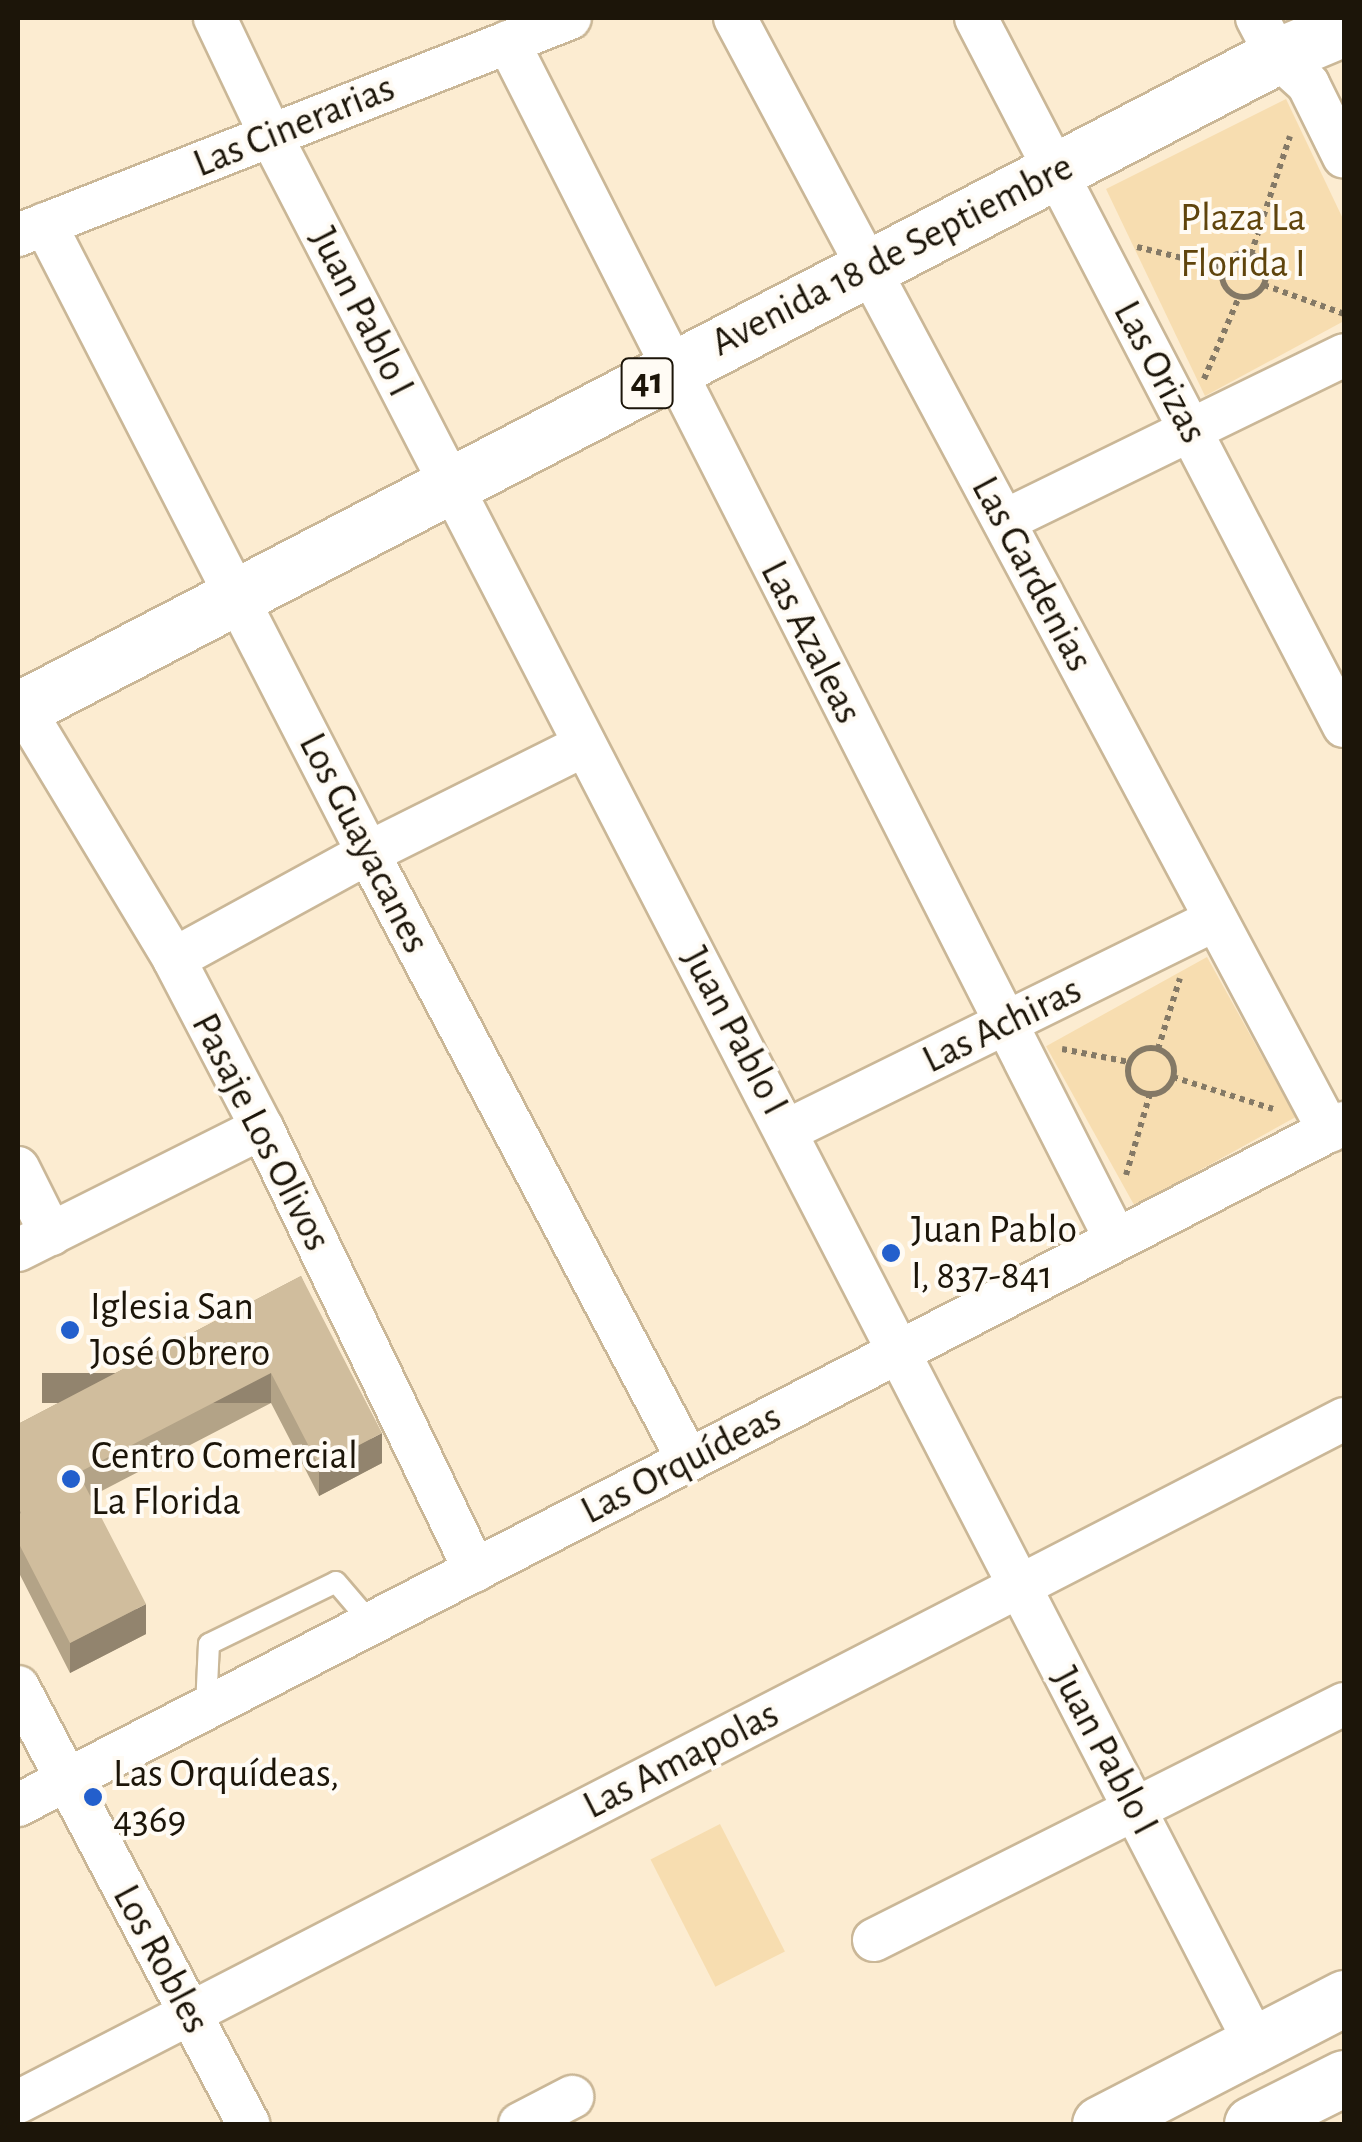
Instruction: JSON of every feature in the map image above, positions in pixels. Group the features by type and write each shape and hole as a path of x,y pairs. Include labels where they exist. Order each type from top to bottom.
{"main road":[{"name":"Avenida 18 de Septiembre","path":"19,706 1281,52 1344,28"},
{"path":"1100,2124 1344,1998"},
{"path":"1252,2124 1344,2078"}],"street":[{"name":"Juan Pablo I","path":"215,18 271,136 1256,2044"},
{"name":"Las Cinerarias","path":"31,230 570,18"},
{"name":"Las Gardenias","path":"735,18 1004,521 1205,924 1333,1126"},
{"name":"Las Orizas","path":"976,18 1344,726"},
{"name":"Las Azaleas","path":"508,42 1113,1235"},
{"path":"1281,52 1344,156"},
{"name":"Los Guayacanes","path":"31,230 237,596 688,1460"},
{"path":"1004,521 1188,426 1344,355"},
{"name":"Pasaje Los Olivos","path":"19,706 174,959 262,1128 475,1570"},
{"path":"174,959 368,853 585,745"},
{"name":"Las Achiras","path":"786,1131 1008,1032 1205,924"},
{"name":"Las Orquídeas","path":"18,1805 898,1352 1113,1235 1333,1126"},
{"path":"18,1168 34,1242 262,1128"},
{"name":"Las Amapolas","path":"18,2102 1344,1418"},
{"name":"Los Robles","path":"18,1687 248,2124"},
{"path":"874,1940 1344,1704"},
{"path":"520,2124 572,2097"}],"path":[{"path":"1252,254 1281,52"},
{"path":"1089,236 1223,268"},
{"path":"1252,254 1264,264 1264,285 1254,296 1239,297 1227,289 1223,268 1233,256 1252,254"},
{"path":"1264,285 1344,314"},
{"path":"1188,426 1239,297"},
{"path":"1158,1048 1205,924"},
{"path":"1008,1032 1129,1062"},
{"path":"1129,1062 1139,1051 1158,1048"},
{"path":"1129,1062 1132,1083 1150,1094 1164,1090 1173,1077 1172,1062 1158,1048"},
{"path":"1173,1077 1333,1126"},
{"path":"1113,1235 1150,1094"}],"green space":[{"name":"Plaza La Florida I","path":"1286,99 1344,221 1344,321 1205,396 1106,189"},
{"path":"1207,957 1296,1117 1135,1206 1046,1046"},
{"path":"720,1824 785,1951 715,1987 651,1859"}],"building":[{"name":"Centro Comercial La Florida","path":"301,1276 382,1433 319,1466 271,1373 68,1478 73,1488 83,1482 146,1604 70,1643 18,1542 18,1424"}],"place":[{"name":"Juan Pablo I, 837-841","path":"891,1253"},
{"name":"Iglesia San José Obrero","path":"70,1330"},
{"name":"Centro Comercial La Florida","path":"71,1479"},
{"name":"Las Orquídeas, 4369","path":"93,1797"}]}
